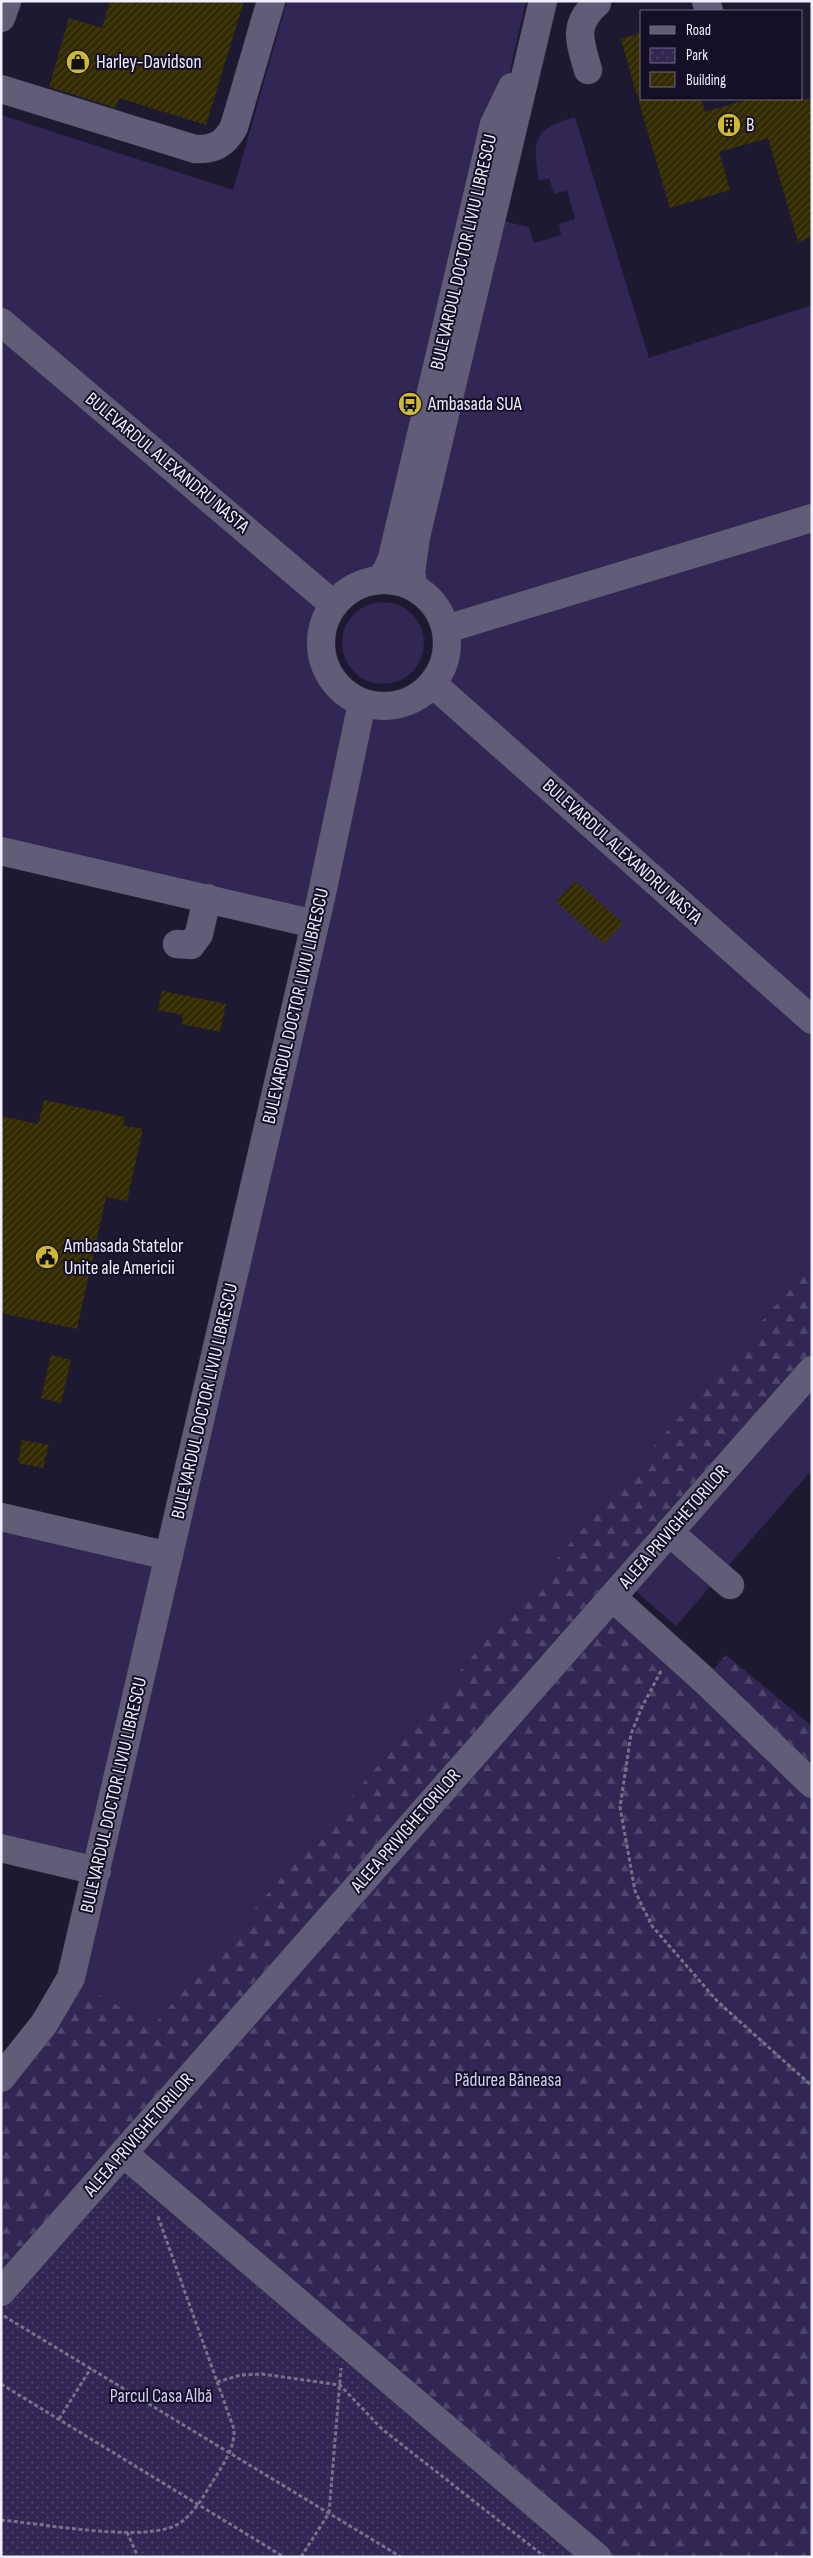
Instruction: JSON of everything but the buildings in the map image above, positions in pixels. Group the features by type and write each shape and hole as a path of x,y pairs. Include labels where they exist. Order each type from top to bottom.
{"street":[{"path":"1,18 7,1"},
{"path":"1,89 194,149 207,150 218,147 228,138 234,127 271,1"},
{"name":"BULEVARDUL DOCTOR LIVIU LIBRESCU","path":"414,587 410,573 416,537 544,1"},
{"path":"588,70 579,39 581,22 597,3"},
{"name":"BULEVARDUL DOCTOR LIVIU LIBRESCU","path":"379,580 387,570 392,558 494,124 533,45"},
{"name":"BULEVARDUL ALEXANDRU NASTA","path":"1,322 334,605"},
{"path":"446,629 812,518"},
{"path":"379,580 398,582 414,587 432,601 446,629 447,654 444,665 433,684 412,700 392,706 378,707 362,703 346,694 334,683 323,663 320,645 323,626 334,605 349,590 364,583 379,580"},
{"name":"BULEVARDUL ALEXANDRU NASTA","path":"433,684 812,1020"},
{"name":"BULEVARDUL DOCTOR LIVIU LIBRESCU","path":"1,2078 44,2024 71,1978 315,924 362,703"},
{"path":"1,851 315,924"},
{"path":"177,944 191,945 199,934 207,898"},
{"name":"ALEEA PRIVIGHETORILOR","path":"1,2292 812,1370"},
{"path":"1,1517 169,1556"},
{"path":"669,1532 730,1585"},
{"path":"612,1597 812,1784"},
{"path":"1,1848 97,1871"},
{"path":"123,2153 598,2557"}],"path":[{"path":"672,1653 642,1707 631,1734 620,1806 635,1891 652,1926 712,1995 812,2086"},
{"path":"1,2520 127,2532 170,2528 187,2517 198,2505 230,2453 235,2441 234,2429 154,2205"},
{"path":"1,2314 401,2557"},
{"path":"301,2557 329,2513 342,2340"},
{"path":"59,2419 90,2368"},
{"path":"217,2382 241,2375 262,2374 340,2385 382,2429 545,2557"},
{"path":"1,2384 284,2557"},
{"path":"127,2532 138,2557"}],"green space":[{"path":"287,1 526,1 477,215 529,227 534,243 561,235 559,224 575,219 567,190 554,194 549,178 539,181 536,146 543,132 551,126 575,117 649,358 812,305 812,1263 153,2026 71,1978 97,1871 1,1848 1,1517 169,1556 315,924 1,851 1,115 233,190","holes":["379,580 409,586 433,604 443,622 447,645 439,673 425,691 402,703 373,706 350,698 333,681 323,659 322,635 330,611 348,592"]},
{"path":"383,602 399,605 412,614 421,627 424,643 421,659 412,672 399,681 383,684 367,681 354,672 345,659 342,643 345,627 354,614 367,605"},
{"name":"Pădurea Băneasa","path":"812,1263 812,1370 612,1597 704,1680 726,1655 812,1726 812,2557 597,2557 1,2292 1,2078 71,1978 153,2026"},
{"path":"812,1370 812,1470 676,1626 625,1582"},
{"name":"Parcul Casa Albă","path":"123,2153 597,2557 1,2557 1,2292"}],"place":[{"name":"Harley-Davidson","path":"78,62"},
{"name":"B","path":"729,125"},
{"name":"Ambasada SUA","path":"410,404"},
{"name":"Ambasada Statelor Unite ale Americii","path":"47,1257"}]}
